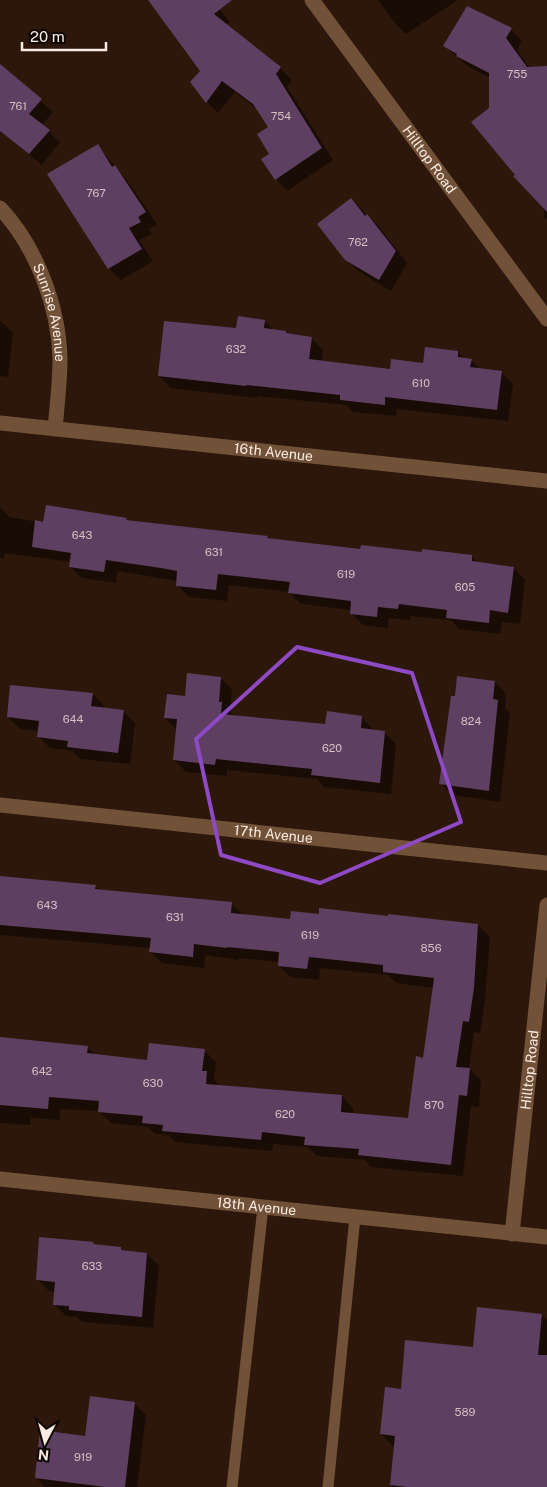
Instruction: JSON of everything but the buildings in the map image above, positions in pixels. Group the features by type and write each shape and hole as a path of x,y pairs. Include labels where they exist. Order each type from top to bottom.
{"street":[{"name":"Hilltop Road","path":"312,0 547,319"},
{"name":"Sunrise Avenue","path":"0,208 31,252 50,302 60,358 55,429"},
{"name":"16th Avenue","path":"0,423 547,481"},
{"name":"17th Avenue","path":"0,805 547,863"},
{"name":"Hilltop Road","path":"512,1234 547,905"},
{"name":"18th Avenue","path":"0,1179 547,1237"}],"lane":[{"path":"232,1487 263,1207"},
{"path":"328,1487 355,1217"}],"highlighted area":[{"path":"297,647 412,673 461,822 320,883 221,855 196,739"}]}
